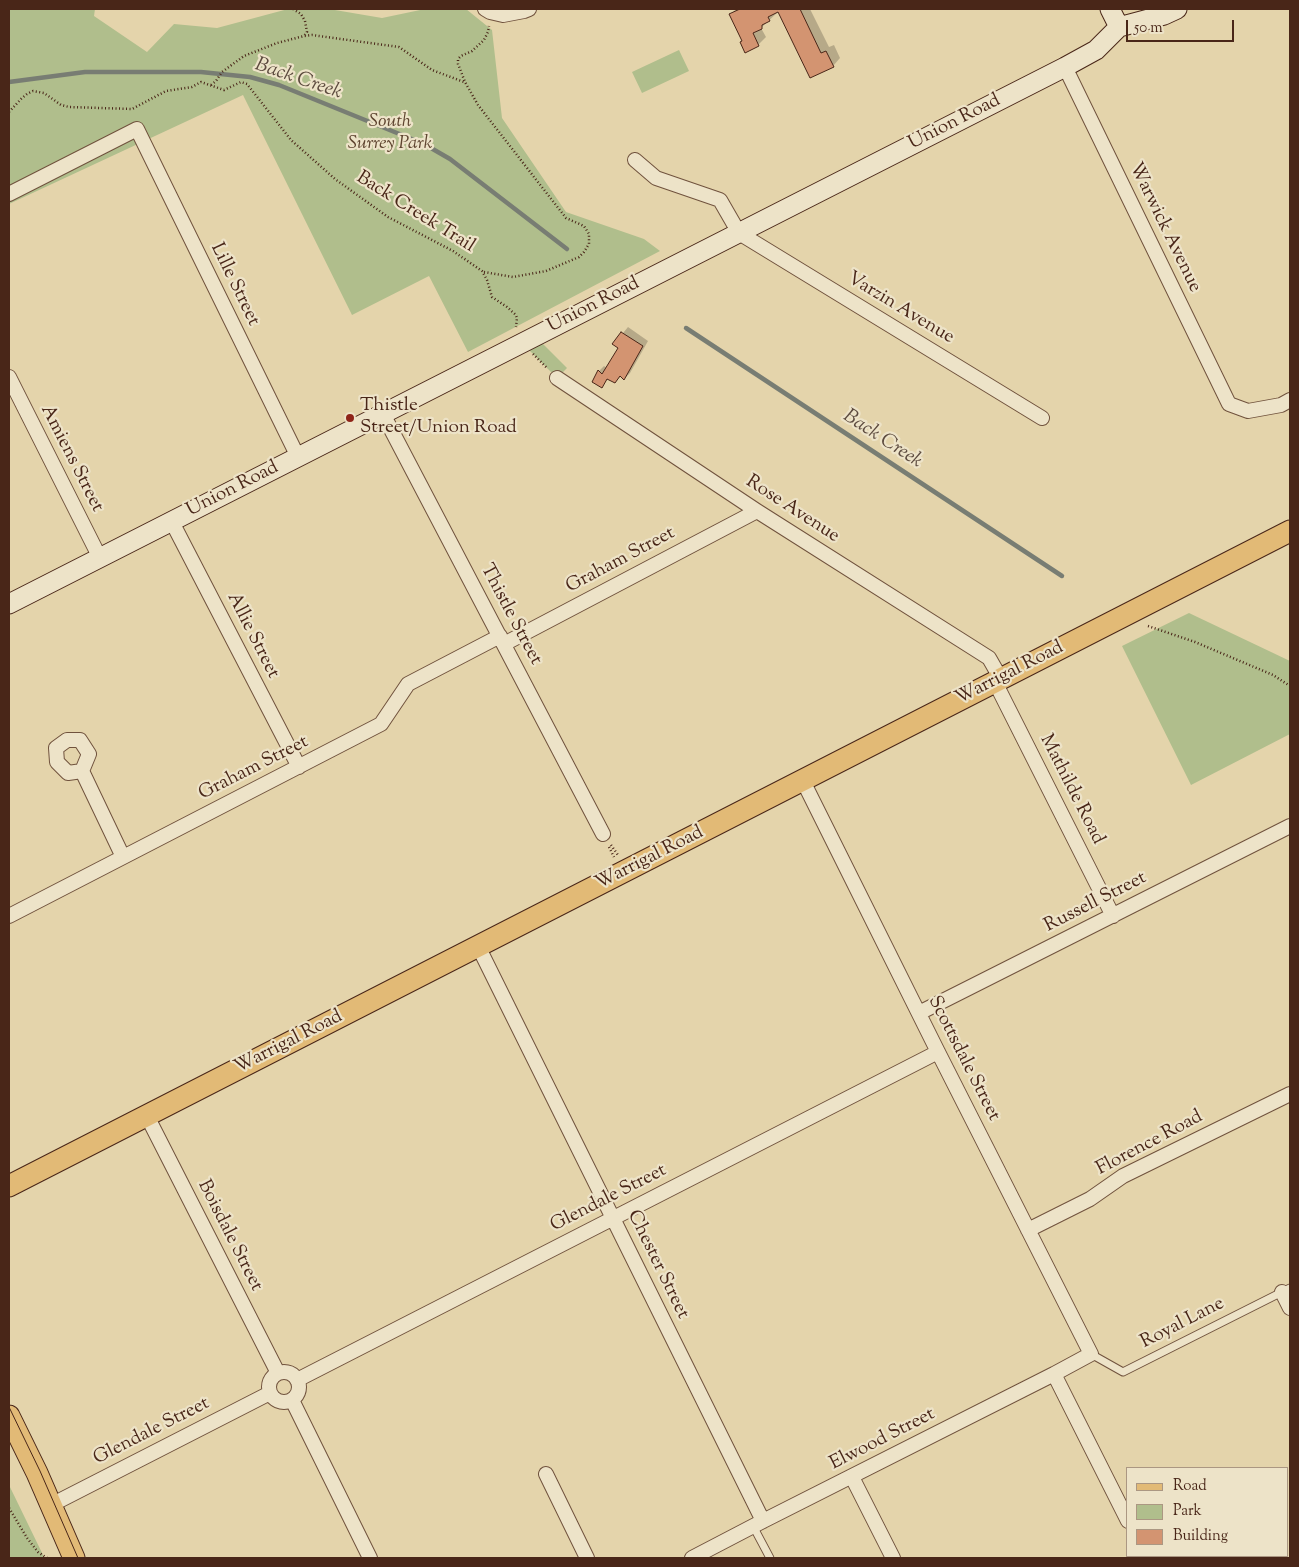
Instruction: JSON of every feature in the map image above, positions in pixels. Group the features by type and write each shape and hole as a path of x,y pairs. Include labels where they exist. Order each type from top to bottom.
{"main road":[{"name":"Warrigal Road","path":"9,1186 1290,531"},
{"path":"9,1416 52,1505 74,1558"}],"street":[{"path":"1110,9 1119,27 1164,15 1177,9"},
{"path":"487,10 503,15 527,10"},
{"name":"Union Road","path":"9,604 1065,67 1096,50 1119,27"},
{"name":"Warwick Avenue","path":"1065,67 1229,404 1248,411 1281,405 1290,400"},
{"name":"Lille Street","path":"9,194 138,129 298,457"},
{"path":"635,160 656,178 720,200 739,233"},
{"name":"Varzin Avenue","path":"739,233 1042,418"},
{"name":"Amiens Street","path":"9,377 100,558"},
{"name":"Rose Avenue","path":"556,378 756,511 989,658 998,680"},
{"name":"Thistle Street","path":"383,414 603,834"},
{"name":"Graham Street","path":"9,916 381,724 408,684 502,640 756,511"},
{"name":"Allie Street","path":"172,522 299,767"},
{"name":"Mathilde Road","path":"998,680 1113,916"},
{"path":"82,771 123,857"},
{"name":"Scottsdale Street","path":"803,780 1091,1354"},
{"name":"Russell Street","path":"919,1013 1290,826"},
{"name":"Chester Street","path":"478,946 613,1218 758,1523"},
{"name":"Glendale Street","path":"297,1380 938,1052"},
{"name":"Florence Road","path":"1028,1230 1090,1199 1123,1176 1290,1094"},
{"name":"Boisdale Street","path":"147,1116 278,1373"},
{"path":"1286,1290 1290,1308"},
{"name":"Elwood Street","path":"692,1558 1091,1354"},
{"path":"278,1373 288,1373 297,1380 298,1393 292,1400 282,1402 273,1397 270,1392 271,1379 278,1373"},
{"path":"1054,1374 1126,1517"},
{"name":"Glendale Street","path":"52,1505 270,1392"},
{"path":"292,1400 370,1558"},
{"path":"546,1474 587,1558"},
{"path":"852,1477 893,1558"}],"lane":[{"name":"Royal Lane","path":"1091,1354 1123,1372 1286,1290"},
{"path":"758,1523 770,1558"}],"path":[{"path":"293,9 301,14 305,21 307,32 304,36"},
{"path":"482,271 513,277 546,271 579,257 590,244 589,234 584,226 566,218 478,105 464,82 458,59 472,51 484,40 489,28 487,10"},
{"path":"211,85 222,72 244,56 271,45 312,35 399,47 432,70 464,82"},
{"path":"458,80 463,75"},
{"name":"Back Creek Trail","path":"9,112 21,99 33,91 44,93 61,105 68,107 132,109 166,91 192,87 201,82 224,90 241,82 248,84 291,140 335,179 388,217 453,251 482,271 492,297 516,316"},
{"path":"521,343 556,378"},
{"path":"1148,626 1195,642 1273,675 1290,686"},
{"path":"603,834 625,871"},
{"path":"603,834 625,871"},
{"path":"9,1508 27,1538 38,1552 47,1558"}],"green space":[{"name":"South Surrey Park","path":"9,9 95,9 94,16 147,52 174,24 217,28 288,9 329,9 382,18 425,9 466,9 492,30 502,118 566,212 644,239 660,251 468,352 429,276 352,315 243,95 9,204"},
{"path":"679,50 689,71 642,93 632,72"},
{"path":"538,339 567,368 557,378 528,349"},
{"path":"1189,613 1290,661 1290,734 1191,785 1122,646"},
{"path":"9,1485 44,1557 45,1558 9,1558"}],"building":[{"path":"740,9 800,9 821,53 826,51 834,67 810,78 778,12 768,17 770,21 762,25 762,29 753,33 759,46 745,53 740,42 742,41 729,14"},
{"path":"621,332 643,346 624,380 620,376 615,383 607,379 602,388 592,382 598,370 602,374 618,348 612,344"}],"waterway":[{"name":"Back Creek","path":"9,82 85,72 201,72 250,77 279,85 424,144 450,159 567,249"},
{"name":"Back Creek","path":"686,328 1062,576"}],"tram line":[{"path":"9,1407 40,1471 78,1558"}],"place":[{"name":"Thistle Street/Union Road","path":"350,418"}]}
